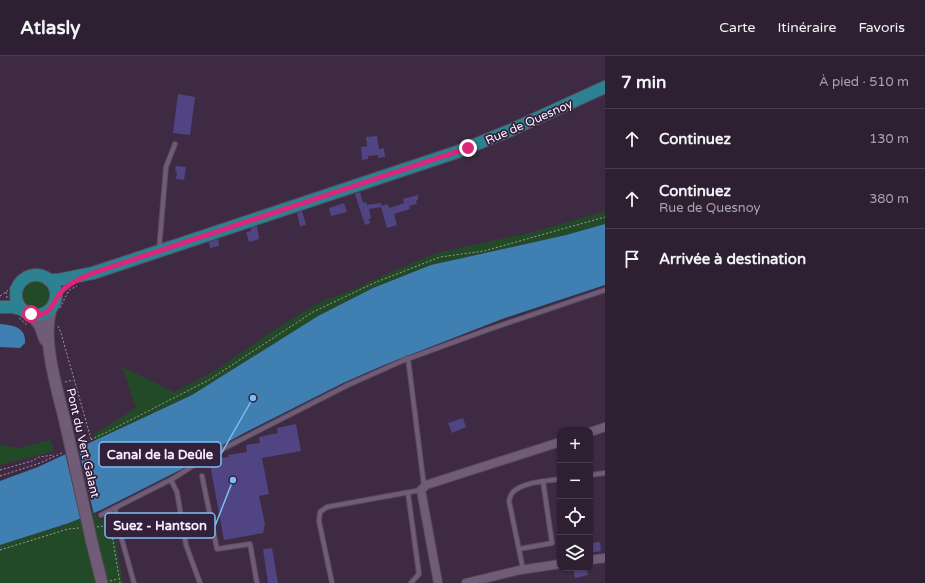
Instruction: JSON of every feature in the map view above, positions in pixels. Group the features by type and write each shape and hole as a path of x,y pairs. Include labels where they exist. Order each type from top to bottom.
{"main road":[{"name":"Rue de Quesnoy","path":"93,273 468,148 526,124 605,87"},
{"path":"49,280 58,280 93,273"},
{"path":"0,307 12,307 38,315 44,314 54,303 60,293 71,284 93,273"},
{"path":"50,354 40,326 17,301 8,294 31,276 42,276 49,280 55,288 54,303"},
{"name":"Pont du Vert Galant","path":"54,303 49,315 48,324 50,354 92,543 104,582"}],"street":[{"path":"593,431 605,428"},
{"path":"438,583 423,488 426,485 557,443"},
{"path":"593,560 605,558"},
{"path":"466,583 523,569 557,564"}],"lane":[{"path":"159,251 166,167 175,144"},
{"path":"101,515 171,480 205,458 325,397 408,358 605,290"},
{"path":"332,583 319,521 320,512 327,507 408,493 423,488 408,358"},
{"path":"593,475 605,473"},
{"path":"202,476 217,549 250,544 257,583"},
{"path":"523,569 509,500 512,493 518,488 543,481 557,479"},
{"path":"171,480 177,492 186,545 200,583"},
{"path":"519,549 552,543 543,481"},
{"path":"408,493 419,574 410,583"},
{"path":"115,508 117,522 134,583"}],"path":[{"path":"78,446 209,380 313,312 374,283 440,257 484,252 605,217"},
{"path":"0,296 8,294"},
{"path":"56,324 62,334 91,440"},
{"path":"60,383 74,379"},
{"path":"0,476 40,463 64,452"},
{"path":"0,470 32,461 39,457 57,455"},
{"path":"0,550 68,529"},
{"path":"111,529 120,583"},
{"path":"104,582 119,578"}],"green space":[{"path":"605,211 605,224 566,235 431,265 373,288 318,316 192,395 96,440 94,434 136,408 122,367 174,392 213,372 280,326 320,302 348,292 384,275 437,253 533,232"},
{"path":"36,279 42,280 49,286 52,295 51,301 45,308 36,311 30,310 23,304 20,295 21,289 27,282"},
{"path":"50,440 54,451 0,465 0,445 20,448"},
{"path":"95,512 99,521 112,516 123,583 0,583 0,545 69,523"}],"water":[{"path":"605,224 605,285 502,319 384,365 343,383 246,432 197,459 186,467 101,510 69,523 0,545 0,481 38,467 192,395 318,316 373,288 431,265 566,235"},
{"path":"0,324 14,326 21,330 25,338 25,343 20,348 0,347"}],"pier":[{"path":"78,446 94,515 81,521 65,453"}],"building":[{"path":"178,94 195,97 190,135 173,133"},
{"path":"377,136 379,149 384,148 385,157 378,158 378,155 368,156 368,159 362,160 361,147 367,146 366,137"},
{"path":"176,166 186,167 184,180 176,179"},
{"path":"360,192 363,203 366,202 367,205 381,203 381,206 388,204 389,208 408,202 410,209 394,214 397,225 387,228 381,207 369,209 371,218 369,219 370,223 365,225 355,194"},
{"path":"418,195 418,200 416,200 417,204 409,206 408,202 404,203 403,199"},
{"path":"344,203 347,212 331,216 329,208"},
{"path":"302,211 306,225 300,226 297,213"},
{"path":"257,226 259,239 249,242 246,232 251,231 251,228"},
{"path":"218,239 219,246 210,248 209,242"},
{"path":"463,418 466,427 452,433 448,423"},
{"path":"296,424 301,451 262,458 269,494 259,496 265,524 263,533 224,540 210,464 221,462 221,458 229,457 228,455 247,452 246,445 260,443 259,437 278,433 277,428"},
{"path":"600,542 601,551 593,552 593,543"},
{"path":"272,548 278,583 268,583 263,549"},
{"path":"574,571 587,571 588,575 575,578"}],"place":[{"name":"Canal de la Deûle","path":"253,398"},
{"name":"Suez - Hantson","path":"233,480"}],"route":[{"path":"31,314 44,314 52,308 60,293 76,281 93,273 468,148"}]}
